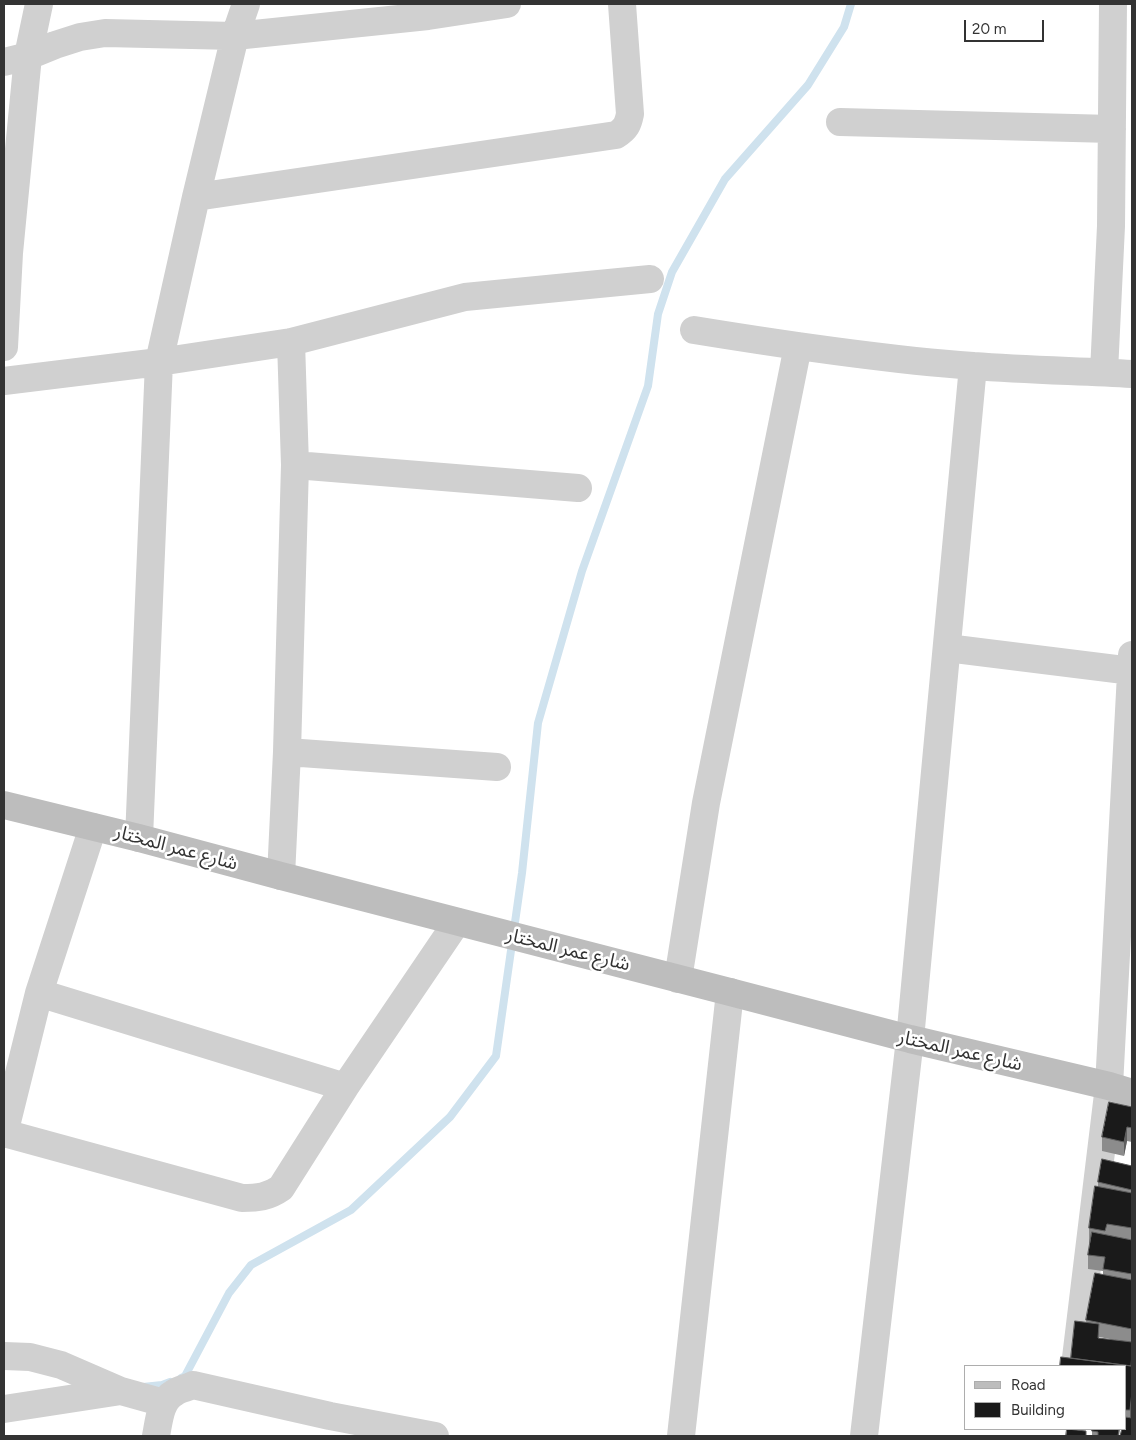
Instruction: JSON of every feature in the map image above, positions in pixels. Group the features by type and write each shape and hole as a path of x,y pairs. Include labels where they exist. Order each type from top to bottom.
{"street":[{"path":"4,347 16,59 39,4"},
{"path":"139,838 159,362 235,36 246,4"},
{"path":"16,59 55,44 105,33 235,36 428,16 507,4"},
{"path":"196,197 616,135 625,130 630,114 622,4"},
{"path":"1104,372 1122,228 1112,129 1113,4"},
{"path":"840,122 1112,129"},
{"path":"4,381 159,362 291,342 465,296 650,279"},
{"path":"694,330 890,358 973,366 1132,374"},
{"path":"281,876 287,752 295,465 291,342"},
{"path":"678,979 706,803 798,346"},
{"path":"864,1436 910,1039 973,366"},
{"path":"295,465 578,488"},
{"path":"947,648 1132,666 1121,1089 1075,1365"},
{"path":"287,752 497,767"},
{"name":"شارع عمر المختار","path":"4,805 139,838 910,1039 1121,1089"},
{"path":"93,827 39,993 4,1133 242,1198 259,1198 272,1194 281,1188 345,1087 457,922"},
{"path":"681,1436 730,992"},
{"path":"39,993 345,1087"},
{"path":"4,1356 30,1357 61,1365 121,1391 164,1403"},
{"path":"156,1436 164,1403 172,1393 193,1385 329,1426 435,1436"},
{"path":"4,1409 121,1391"}],"building":[{"path":"1109,1102 1132,1107 1132,1128 1127,1127 1124,1142 1102,1137"},
{"path":"1102,1159 1132,1166 1132,1190 1098,1182"},
{"path":"1095,1186 1132,1193 1132,1228 1107,1224 1105,1231 1089,1228"},
{"path":"1092,1232 1132,1240 1132,1274 1103,1269 1105,1257 1088,1255"},
{"path":"1095,1273 1132,1280 1132,1329 1086,1320"},
{"path":"1075,1321 1099,1324 1098,1338 1132,1342 1131,1366 1071,1358"},
{"path":"1061,1357 1124,1365 1060,1365"},
{"path":"1126,1365 1132,1366 1130,1410 1126,1410"},
{"path":"1126,1417 1132,1418 1132,1436 1120,1436 1122,1430 1126,1430"},
{"path":"1067,1430 1086,1431 1086,1436 1066,1436"},
{"path":"1119,1430 1118,1436 1098,1436 1098,1432 1092,1431"}],"waterway":[{"path":"181,1378 185,1376 229,1293 251,1265 351,1210 450,1117 496,1056 522,873 538,723 582,571 648,386 658,314 672,272 725,179 808,85 844,27 851,4"},
{"path":"143,1387 170,1382"}]}
